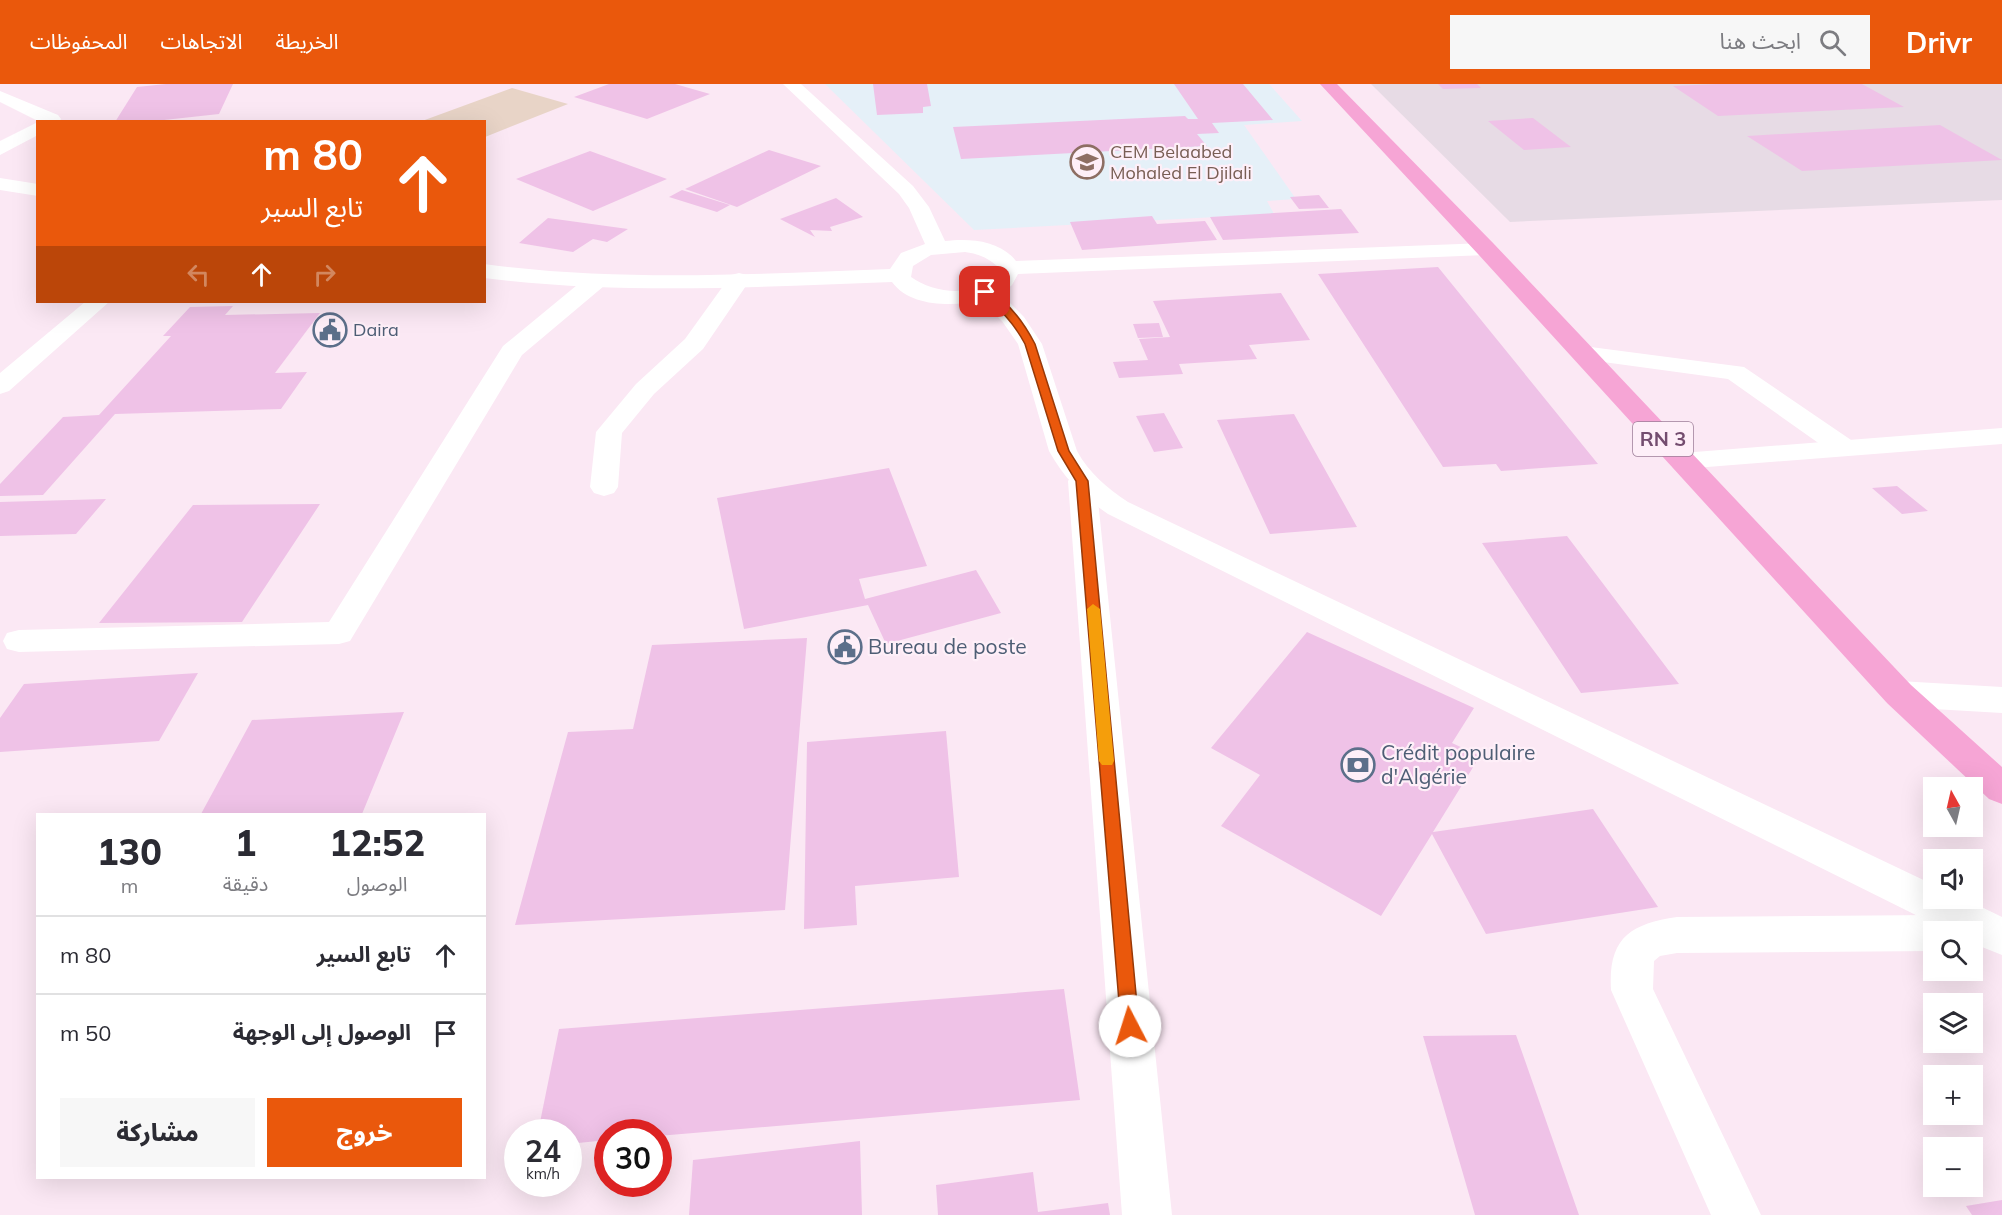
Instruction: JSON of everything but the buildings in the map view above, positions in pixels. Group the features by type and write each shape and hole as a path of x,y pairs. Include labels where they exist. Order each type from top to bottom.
{"main road":[{"name":"RN 3","path":"1328,84 1486,249 1899,694 2002,789"}],"street":[{"path":"791,84 906,190 919,207 937,247"},
{"path":"0,96 51,120"},
{"path":"0,149 36,128"},
{"path":"0,184 36,190"},
{"path":"964,246 984,249 1000,256 1010,268 1008,278 999,286 971,296 938,296 912,288 904,282 900,275 900,268 904,261 924,250 937,247 964,246"},
{"path":"1010,268 1486,249"},
{"path":"486,271 596,281 739,280 900,275"},
{"path":"604,487 609,432 645,389 694,344 739,280"},
{"path":"19,641 339,633 512,351 596,281"},
{"path":"985,292 1011,315 1030,344 1063,451 1071,466 1082,481 1118,507 1988,934"},
{"path":"0,386 97,303"},
{"path":"1583,353 1735,372 1844,448"},
{"path":"1682,460 2002,436"},
{"path":"1082,481 1147,1215"},
{"path":"1899,694 2002,700"},
{"path":"1736,1215 1632,990 1630,966 1636,950 1653,938 1677,935 1923,933"}],"shaded area":[{"name":"CEM Belaabed Mohaled El Djilali","path":"825,84 1269,84 1302,121 1244,125 1296,199 1267,201 1274,214 974,230"},
{"path":"1371,84 2002,84 2002,200 1510,222"},
{"path":"512,88 568,104 486,137 486,120 425,120"}],"slow traffic":[{"path":"1093,609 1107,761"}],"place":[{"name":"CEM Belaabed Mohaled El Djilali","path":"1087,162"},
{"name":"Daira","path":"330,330"},
{"name":"Bureau de poste","path":"845,647"},
{"name":"Crédit populaire d'Algérie","path":"1358,765"}],"route":[{"path":"985,292 1021,327 1030,344 1063,451 1082,481 1130,1026"}]}
